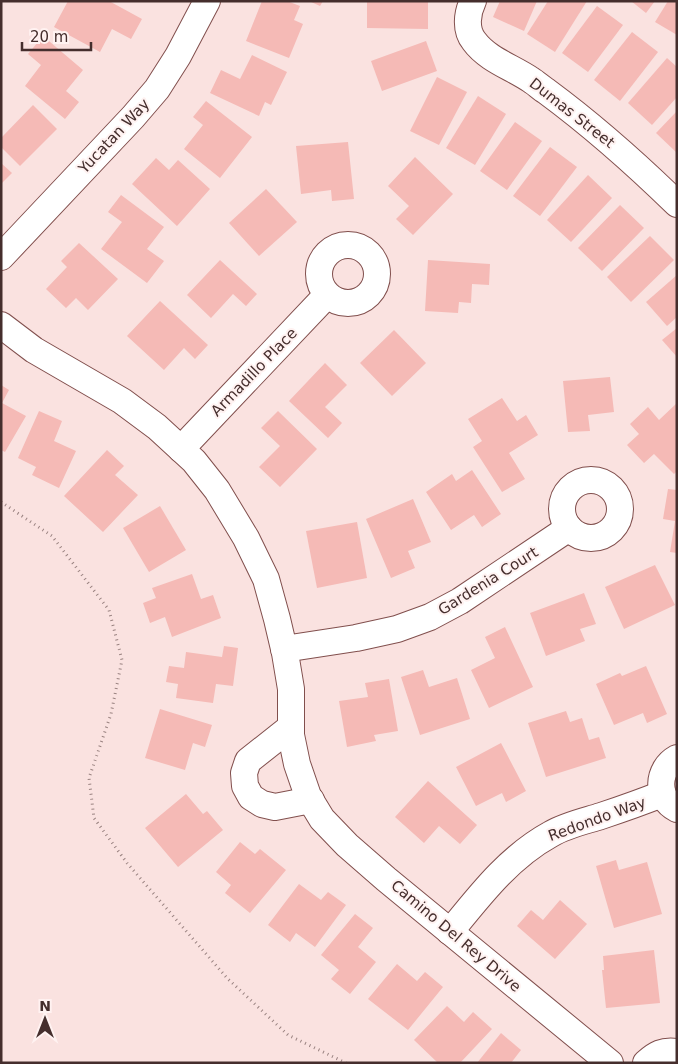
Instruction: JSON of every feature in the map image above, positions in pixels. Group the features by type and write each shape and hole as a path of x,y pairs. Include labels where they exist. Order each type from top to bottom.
{"street":[{"name":"Yucatan Way","path":"1,257 157,89 178,56 207,1"},
{"name":"Dumas Street","path":"470,13 472,40 481,50 530,80 563,104 636,165 677,204"},
{"name":"Armadillo Place","path":"181,449 328,295"},
{"name":"Camino Del Rey Drive","path":"1,325 34,350 122,401 157,427 194,461 217,490 246,538 266,578 284,649 291,689 291,735 297,764 311,800 322,819 347,845 610,1063"},
{"name":"Gardenia Court","path":"284,649 397,629 430,617 460,601 569,528"},
{"path":"291,727 248,761 244,773 245,786 251,797 262,804 275,806 311,800"},
{"name":"Redondo Way","path":"450,932 497,875 526,849 552,833 628,807 670,802 660,784 662,774 667,765 677,758"},
{"path":"646,1063 656,1054 669,1051 677,1052"}],"path":[{"path":"1,502 52,536 108,610 122,660 111,714 89,778 94,818 127,863 227,978 288,1035 346,1063"}],"building":[{"path":"68,1 109,1 142,19 131,39 112,29 100,52 54,27"},
{"path":"262,1 287,1 300,6 294,20 303,24 289,58 246,41"},
{"path":"309,1 323,1 320,6"},
{"path":"367,1 428,1 428,29 367,28"},
{"path":"500,1 537,1 524,31 493,17"},
{"path":"548,1 587,1 555,52 527,34"},
{"path":"631,1 655,1 646,13"},
{"path":"668,1 677,1 677,35 655,22"},
{"path":"597,6 623,25 588,72 562,53"},
{"path":"632,32 658,52 620,101 594,80"},
{"path":"43,36 83,70 66,91 79,102 65,119 25,86 41,65 28,54"},
{"path":"426,41 437,71 382,91 371,61"},
{"path":"252,55 287,72 271,105 265,102 259,116 210,93 221,70 240,79"},
{"path":"667,58 677,67 677,97 652,125 628,103"},
{"path":"437,77 467,92 439,145 410,131"},
{"path":"478,96 506,114 475,165 446,148"},
{"path":"206,101 252,137 220,178 184,149 203,125 193,117"},
{"path":"33,105 57,129 20,166 1,147 1,138"},
{"path":"677,111 677,153 656,133"},
{"path":"515,122 542,141 507,190 480,171"},
{"path":"348,142 354,199 332,201 331,190 301,194 296,146"},
{"path":"550,147 577,167 540,216 513,196"},
{"path":"415,157 453,194 413,235 396,219 409,206 388,186"},
{"path":"156,158 169,170 178,160 210,189 177,226 132,184"},
{"path":"1,163 12,173 1,184"},
{"path":"588,175 612,198 571,242 547,220"},
{"path":"266,189 297,222 259,256 229,223"},
{"path":"121,195 164,227 147,249 164,261 147,283 101,249 122,222 108,212"},
{"path":"620,205 644,228 602,271 578,248"},
{"path":"650,236 674,260 631,302 607,277"},
{"path":"79,243 118,279 88,310 76,298 66,308 46,289 67,267 61,261"},
{"path":"220,260 257,294 246,306 233,294 211,318 187,295"},
{"path":"428,260 490,264 489,285 472,284 471,303 459,302 458,313 425,311"},
{"path":"677,275 677,317 667,326 646,302"},
{"path":"160,301 208,345 195,359 184,348 164,370 127,336"},
{"path":"677,328 677,357 662,340"},
{"path":"394,330 426,363 392,396 360,363"},
{"path":"325,363 347,385 325,407 342,423 328,438 289,401"},
{"path":"610,377 614,412 588,415 590,431 568,432 563,381"},
{"path":"1,385 9,390 2,403 26,416 5,452 1,450"},
{"path":"502,398 517,421 526,415 538,435 509,453 525,479 502,492 473,447 482,441 468,419"},
{"path":"677,403 677,471 674,474 654,454 644,463 627,445 639,434 630,424 648,407 659,420"},
{"path":"39,411 62,421 54,441 76,451 59,488 32,475 36,467 18,458"},
{"path":"278,411 317,449 280,487 259,467 280,446 261,428"},
{"path":"107,450 124,466 115,475 138,495 103,532 64,496"},
{"path":"472,470 501,514 482,527 474,515 451,530 426,492 452,474 456,481"},
{"path":"668,489 677,490 677,553 670,552 675,521 663,519"},
{"path":"413,499 431,542 408,551 415,568 391,578 366,519"},
{"path":"160,506 186,550 149,572 123,528"},
{"path":"357,522 367,578 317,588 306,531"},
{"path":"655,565 675,605 624,629 605,587"},
{"path":"192,574 201,599 213,595 221,618 172,637 165,617 150,623 143,603 156,598 152,588"},
{"path":"584,593 596,624 580,629 585,641 546,656 530,613"},
{"path":"505,627 533,687 489,708 471,670 495,658 485,637"},
{"path":"224,646 238,648 233,686 216,684 213,703 176,698 178,684 166,682 169,666 184,668 186,652 222,657"},
{"path":"646,666 667,714 647,723 643,713 614,725 596,684 620,673 622,676"},
{"path":"423,670 429,687 457,678 470,719 420,735 401,677"},
{"path":"389,679 398,731 374,735 376,741 347,747 339,701 368,697 365,683"},
{"path":"160,709 212,725 205,747 193,743 185,770 145,758"},
{"path":"566,711 570,722 582,718 589,740 599,737 606,758 546,777 528,723"},
{"path":"501,743 526,791 506,802 502,793 476,806 456,767"},
{"path":"428,781 477,825 460,844 439,826 424,843 395,817"},
{"path":"186,794 203,814 207,811 223,830 178,867 145,828"},
{"path":"240,842 255,854 260,849 286,870 250,913 225,893 231,885 216,872"},
{"path":"616,860 619,870 647,862 662,914 614,928 596,866"},
{"path":"299,884 321,900 328,892 346,905 315,947 296,933 290,942 268,925"},
{"path":"560,900 587,924 555,959 517,926 531,910 543,920"},
{"path":"355,914 373,928 358,947 376,962 350,994 331,979 339,970 321,955"},
{"path":"654,950 660,1003 606,1008 602,970 604,970 603,956"},
{"path":"397,964 417,981 425,972 443,987 408,1030 368,999"},
{"path":"447,1006 464,1022 473,1012 492,1029 460,1063 438,1063 414,1040"},
{"path":"501,1033 521,1050 511,1063 477,1063"}]}
